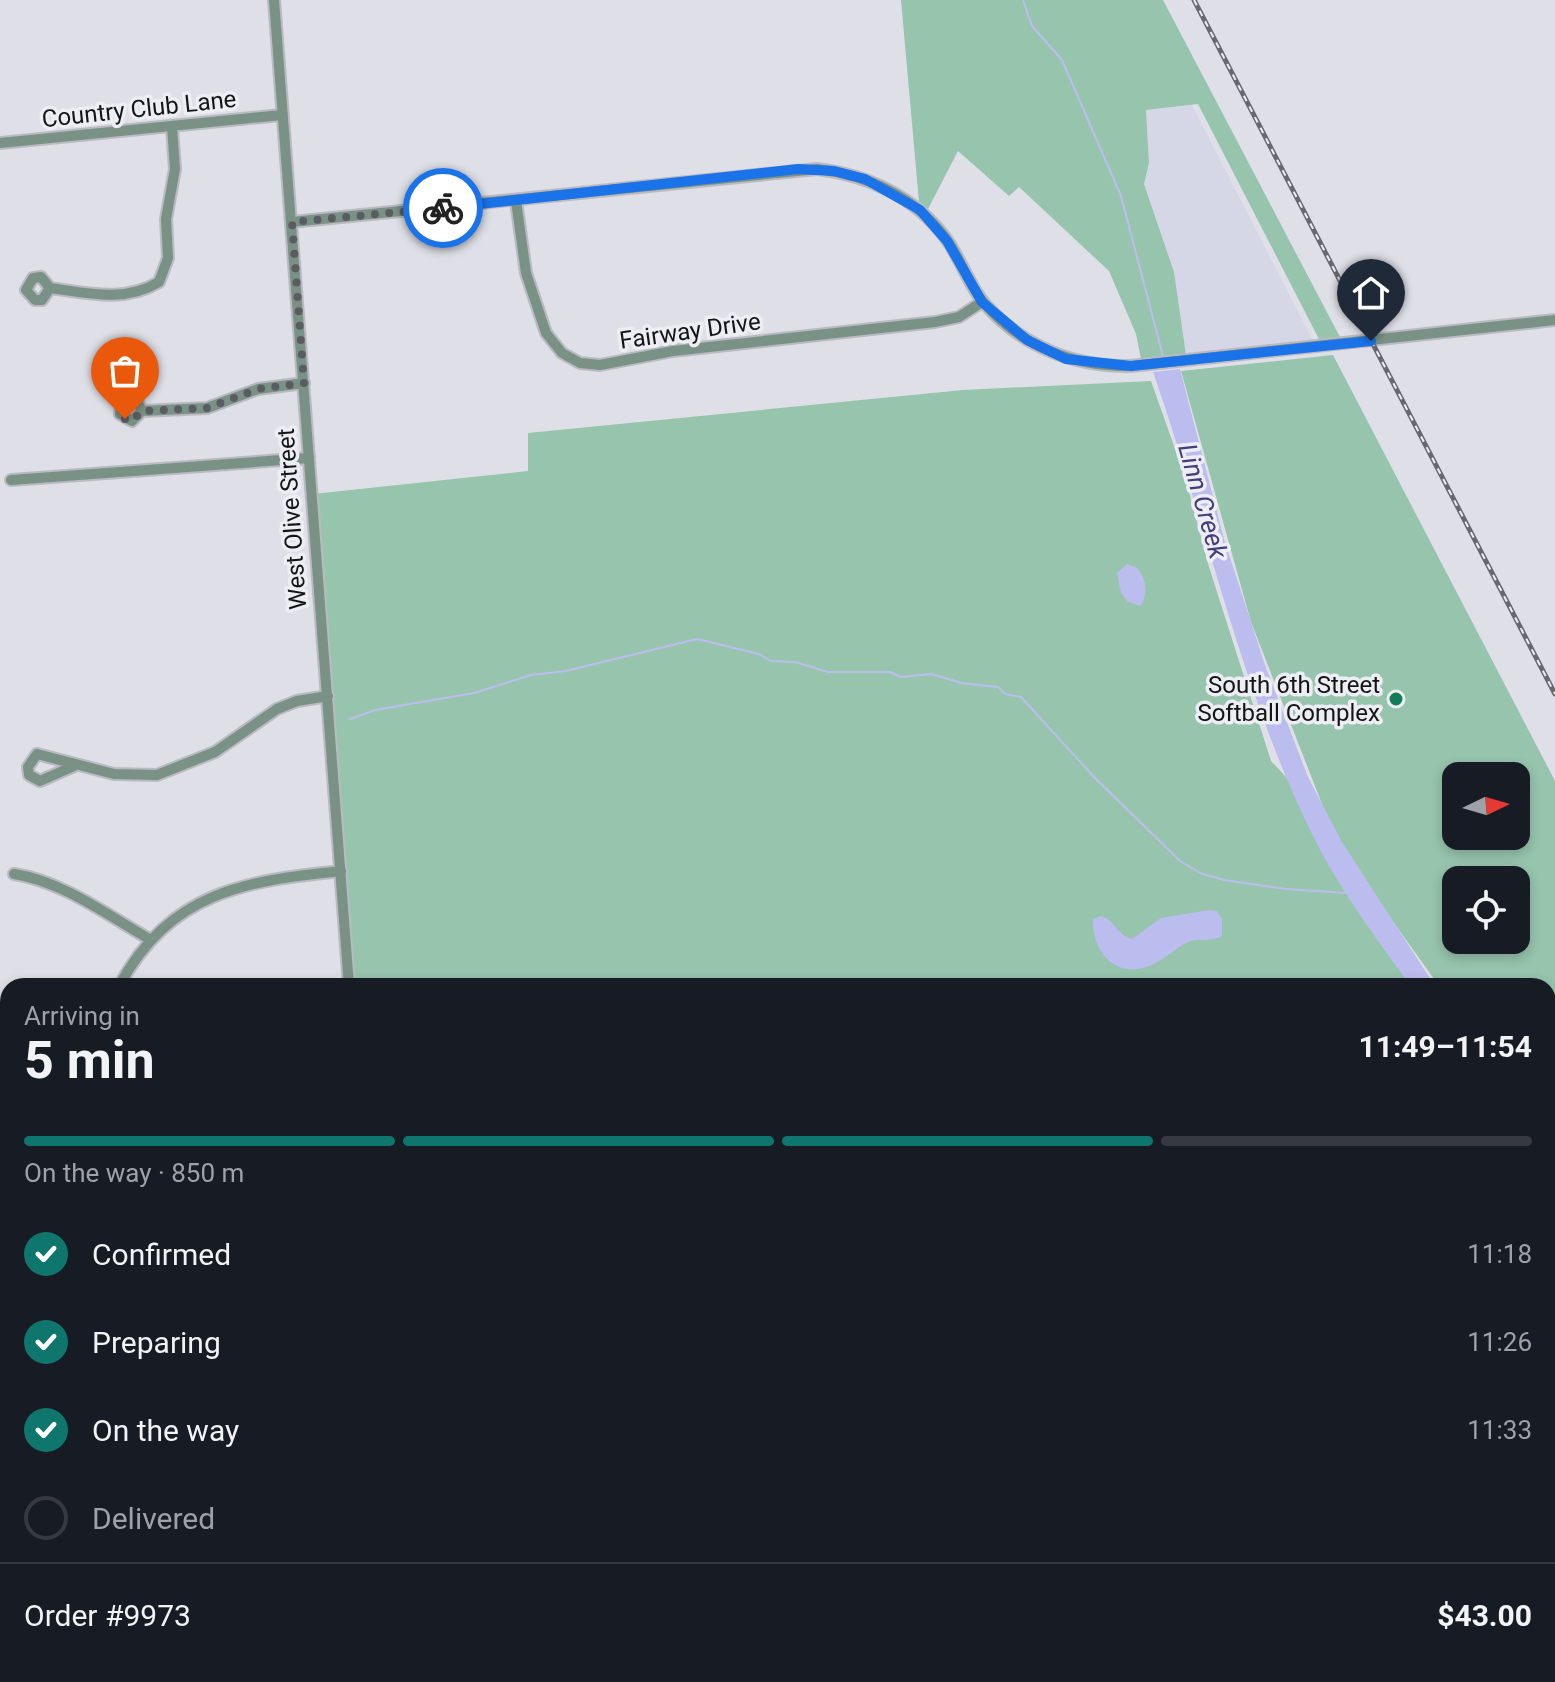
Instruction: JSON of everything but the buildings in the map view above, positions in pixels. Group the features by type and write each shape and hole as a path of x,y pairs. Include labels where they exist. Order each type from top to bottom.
{"street":[{"name":"West Olive Street","path":"274,0 348,978"},
{"name":"Country Club Lane","path":"0,143 282,115"},
{"path":"50,288 111,297 137,292 159,282 168,258 166,219 175,169 172,127"},
{"path":"292,222 516,201 798,169 834,171 884,187 920,210 947,241 982,302 1018,334 1049,352 1085,364 1140,365 1555,320"},
{"name":"Fairway Drive","path":"516,201 526,273 546,333 562,353 580,363 600,365 673,351 935,322 959,317 982,302"},
{"path":"142,411 207,408 258,389 304,383"},
{"path":"11,480 309,458"},
{"path":"74,766 134,777 157,775 215,752 277,709 297,701 328,696"},
{"path":"125,978 151,940 209,897 261,879 341,871"},
{"path":"14,874 31,876 89,904 151,940"}],"shaded area":[{"path":"1192,105 1312,344 1186,355 1174,272 1144,184 1149,163 1146,110"}],"green space":[{"path":"901,0 1163,0 1341,339 1320,341 1198,104 1146,110 1149,163 1144,184 1174,272 1186,355 1141,359 1136,334 1109,271 1019,187 1009,196 958,151 927,211 919,202"},
{"path":"1333,355 1555,781 1555,978 1433,978 1379,902 1410,978 348,978 313,494 528,471 528,433 963,390 1151,381 1185,477 1209,567 1271,761 1329,822 1251,622 1181,371"}],"water":[{"path":"1180,369 1224,539 1265,665 1308,777 1342,842 1430,978 1405,978 1343,889 1309,828 1284,773 1243,660 1153,372"},
{"path":"1127,564 1137,568 1144,582 1145,597 1140,606 1128,602 1121,593 1117,573"},
{"path":"1217,911 1222,919 1222,936 1190,941 1143,968 1122,968 1113,964 1096,940 1093,919 1101,916 1132,939 1161,918"}],"waterway":[{"name":"Linn Creek","path":"1023,0 1032,26 1062,60 1121,196 1164,360"},
{"path":"350,719 375,710 474,693 531,675 566,671 697,639 759,654 771,661 795,662 828,672 890,672 901,677 932,674 961,683 998,687 1005,694 1021,697 1094,777 1180,861 1200,873 1224,880 1286,889 1346,893"}],"railway":[{"path":"1194,0 1555,694"}],"way so far":[{"path":"125,419 132,421 142,411 207,408 258,389 304,383 292,222 443,208"}],"place":[{"name":"South 6th Street Softball Complex","path":"1396,699"}],"route":[{"path":"443,208 798,169 834,171 884,187 920,210 947,241 982,302 1027,340 1066,359 1085,364 1131,366 1371,341"}]}
